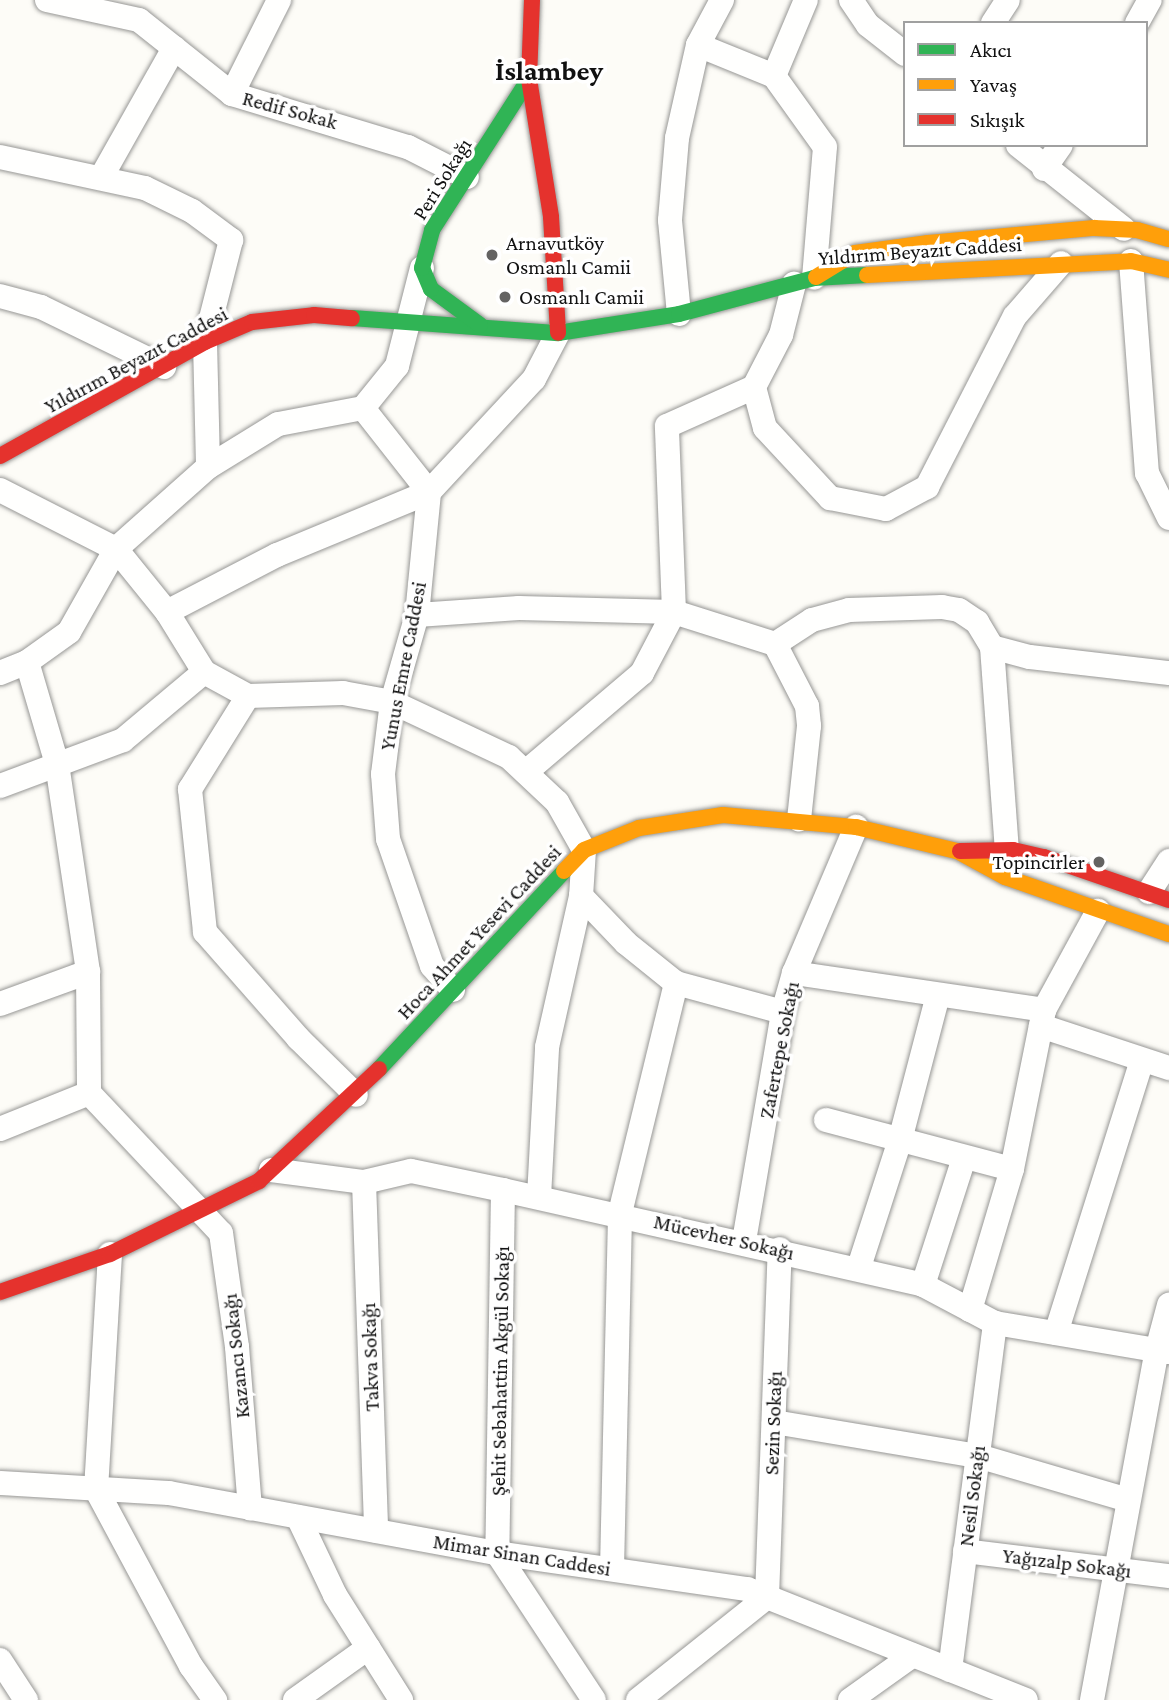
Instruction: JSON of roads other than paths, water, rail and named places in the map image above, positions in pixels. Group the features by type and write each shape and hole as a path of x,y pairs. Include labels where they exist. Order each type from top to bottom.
{"main road":[{"path":"531,0 529,79 551,217 558,333"},
{"name":"Peri Sokağı","path":"422,268 432,230 529,79"},
{"path":"804,281 842,258 873,249 1094,228 1166,234"},
{"name":"Yıldırım Beyazıt Caddesi","path":"0,456 205,342 252,322 282,317 408,320 558,333 679,314 804,281 1061,263 1131,261 1169,270"},
{"path":"422,268 431,289 481,326"},
{"name":"Hoca Ahmet Yesevi Caddesi","path":"1,1299 200,1213 271,1170 356,1095 584,850 669,821 723,815 799,819 856,827 957,851 1005,877 1169,934"},
{"path":"957,851 1007,851 1044,857 1159,896"}],"street":[{"name":"Redif Sokak","path":"47,0 139,20 232,94 408,147 467,177"},
{"path":"232,94 279,0"},
{"path":"679,314 670,220 677,138 698,45 722,0"},
{"path":"774,76 806,0"},
{"path":"851,0 868,25 903,52"},
{"path":"994,21 1008,0"},
{"path":"1138,21 1150,0"},
{"path":"527,771 642,673 674,612 667,426 754,387 781,335 804,281 825,147 774,76 698,45"},
{"path":"102,176 174,48"},
{"path":"1020,147 1044,169 1124,229"},
{"path":"1044,169 1060,147"},
{"path":"1,161 102,176 145,188 192,211 230,240 205,342 208,467"},
{"path":"1131,261 1147,473 1169,518"},
{"path":"754,387 765,428 830,498 886,509 927,487 1015,316 1061,263"},
{"path":"0,673 27,662 68,632 116,549 208,467 278,424 363,408 397,366 422,268"},
{"path":"0,296 41,307 164,367"},
{"path":"167,612 277,555 429,492 534,379 558,333"},
{"path":"363,408 429,492"},
{"path":"0,491 116,549 167,612 204,672 247,696 343,693 392,702 509,757 557,802 584,850 581,896 547,1047 539,1197"},
{"name":"Yunus Emre Caddesi","path":"429,492 417,615 392,702 383,774 388,839 432,966 453,990"},
{"path":"775,644 812,620 849,610 942,607 959,610 977,622 992,647 1007,851"},
{"path":"417,615 519,608 674,612 775,644 807,706 809,726 799,819"},
{"path":"992,647 1030,657 1169,673"},
{"path":"0,1129 89,1093 88,972 57,764 27,662"},
{"path":"0,786 123,740 204,672"},
{"path":"247,696 190,789 205,932 298,1038 356,1095"},
{"name":"Zafertepe Sokağı","path":"744,1241 783,1012 794,973 856,827"},
{"path":"1159,896 1169,861"},
{"path":"581,896 626,943 676,983 783,1012"},
{"path":"970,1310 1012,1169 1043,1018 1098,911"},
{"path":"0,1004 88,972"},
{"path":"794,973 938,995 1043,1018 1142,1061 1169,1068"},
{"path":"612,1569 620,1213 676,983"},
{"path":"859,1267 900,1140 938,995"},
{"path":"1056,1333 1142,1061"},
{"name":"Kazancı Sokağı","path":"89,1093 221,1233 237,1347 250,1508"},
{"path":"825,1120 1012,1169"},
{"path":"923,1284 964,1158"},
{"name":"Mücevher Sokağı","path":"271,1170 364,1182 411,1171 503,1189 780,1249 923,1284 995,1323 1163,1351"},
{"name":"Takva Sokağı","path":"364,1182 376,1531"},
{"name":"Şehit Sebahattin Akgül Sokağı","path":"497,1553 503,1189"},
{"name":"Sezin Sokağı","path":"767,1598 780,1249"},
{"path":"110,1254 96,1489 191,1666 215,1700"},
{"path":"1092,1700 1128,1500 1163,1351 1169,1305"},
{"name":"Nesil Sokağı","path":"950,1670 995,1323"},
{"path":"774,1422 978,1457 1128,1500"},
{"name":"Mimar Sinan Caddesi","path":"0,1483 169,1493 497,1553 747,1589 1015,1698"},
{"path":"298,1517 335,1595 401,1700"},
{"name":"Yağızalp Sokağı","path":"965,1551 1169,1576"},
{"path":"497,1553 594,1700"},
{"path":"638,1700 767,1598"},
{"path":"295,1700 368,1648"},
{"path":"850,1700 913,1655"},
{"path":"0,1660 26,1700"}],"place":[{"name":"Arnavutköy Osmanlı Camii","path":"492,255"},
{"name":"Osmanlı Camii","path":"505,297"},
{"name":"Topincirler","path":"1099,862"}],"district":[{"name":"İslambey","path":"549,71"}]}
